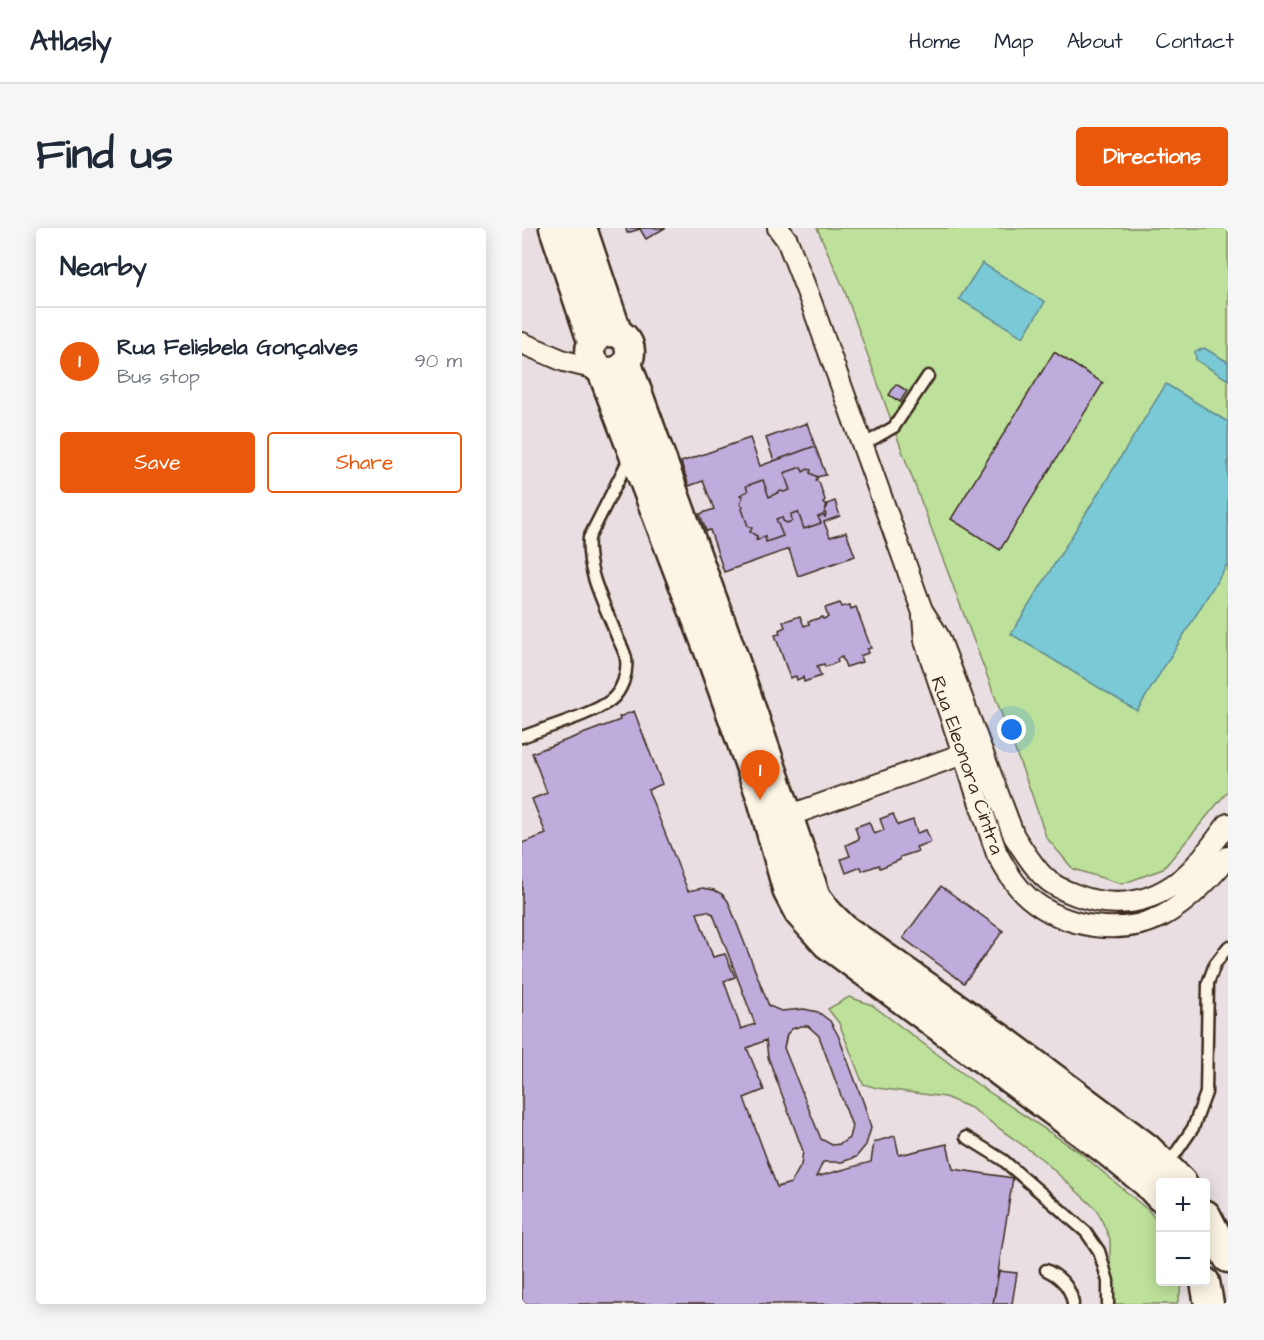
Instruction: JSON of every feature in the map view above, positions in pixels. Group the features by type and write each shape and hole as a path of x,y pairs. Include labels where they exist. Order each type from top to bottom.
{"street":[{"path":"554,228 733,656 816,897 843,928 1014,1048 1147,1148 1175,1174"},
{"path":"582,228 605,354 632,452 709,651 758,788 788,892 798,913 827,944 1106,1150 1156,1192"},
{"name":"Rua Eleonora Cintra","path":"778,228 787,240 810,299 861,446 922,610 939,637 1014,836 1029,859 1046,879 1066,892 1090,901 1107,904 1131,902 1159,894 1181,879 1209,850 1228,824"},
{"path":"522,343 564,361 605,354"},
{"name":"Rua Eleonora Cintra","path":"922,610 925,641 997,854 1011,878 1030,899 1053,913 1083,924 1105,928 1138,924 1163,915 1192,895 1228,857"},
{"path":"788,816 963,754"},
{"path":"1210,1223 1228,1258"},
{"path":"1206,1286 1209,1304"}],"lane":[{"path":"861,446 894,427 928,376"},
{"path":"522,737 596,709 611,700 621,688 626,676 626,659 598,588 588,552 589,538 632,452"},
{"path":"1175,1174 1206,1093 1208,983 1215,964 1228,947"},
{"path":"966,1137 1003,1160 1086,1232 1099,1251 1108,1281 1108,1304"},
{"path":"1046,1270 1059,1276 1068,1287 1073,1304"}],"green space":[{"path":"817,228 1228,228 1228,791 1163,869 1122,884 1073,869 1046,837 844,289"},
{"path":"849,997 872,1005 977,1084 1078,1151 1150,1212 1156,1220 1156,1286 1182,1286 1177,1304 1110,1304 1110,1239 1097,1210 1043,1160 971,1108 945,1097 863,1084 839,1023 828,1009"}],"water":[{"path":"982,263 1045,302 1023,337 959,299"},
{"path":"1204,348 1228,362 1228,380 1196,360 1195,352"},
{"path":"1166,384 1228,422 1228,563 1137,711 1011,634"}],"building":[{"path":"626,228 665,228 646,239 640,229 627,233"},
{"path":"1054,352 1103,383 1000,550 951,519"},
{"path":"896,384 907,391 900,402 889,395"},
{"path":"807,423 815,446 774,461 766,438"},
{"path":"750,438 760,466 815,446 826,475 817,477 810,473 811,470 803,472 801,467 784,473 790,490 781,491 769,497 763,480 746,486 748,491 740,495 743,496 740,504 743,506 748,526 752,528 750,532 757,536 756,540 765,536 766,542 783,536 776,519 782,517 787,523 792,521 791,514 798,512 804,529 821,523 818,517 823,515 825,517 827,504 835,501 840,516 824,522 830,537 846,532 855,556 798,576 789,549 724,572 710,530 706,531 700,514 714,509 703,481 689,486 681,462"},
{"path":"801,467 803,472 811,470 810,473 818,477 816,481 819,482 825,500 823,503 828,505 824,513 825,517 823,515 818,517 821,523 804,529 798,512 791,514 792,521 787,523 782,517 776,519 783,536 766,542 765,536 757,540 757,536 750,532 752,528 748,526 743,506 740,504 743,496 740,495 748,491 746,486 763,480 769,497 781,491 790,490 784,473"},
{"path":"840,603 842,607 850,605 851,609 856,607 871,648 867,649 868,653 860,656 862,662 846,667 842,657 837,659 838,662 825,667 824,664 817,666 821,676 804,682 803,677 797,680 796,676 790,678 775,635 780,634 779,630 785,627 783,622 800,616 804,626 809,624 808,622 828,617 825,608"},
{"path":"634,711 662,784 648,790 688,891 703,888 714,890 728,901 769,1006 781,1011 804,1009 818,1012 830,1021 838,1035 871,1128 866,1145 856,1157 842,1162 823,1162 816,1177 871,1162 874,1142 895,1136 899,1155 947,1144 953,1169 1013,1178 993,1304 522,1304 522,843 546,834 532,799 547,793 532,753 620,720 619,717","holes":["707,911 713,914 755,1024 741,1029 724,981 735,977 725,954 713,957 697,913","808,1026 819,1036 852,1126 849,1138 840,1144 832,1145 821,1139 784,1048 787,1034 792,1029","766,1040 768,1057 803,1151 801,1165 791,1183 777,1187 744,1098 764,1090 747,1048"]},
{"path":"893,814 898,825 913,820 917,833 926,830 931,842 916,847 918,851 900,857 900,860 880,868 879,865 862,871 861,867 846,873 841,859 850,856 846,845 859,839 855,827 869,822 874,834 884,830 880,819"},
{"path":"941,886 1003,931 964,983 903,938"},
{"path":"999,1271 1017,1273 1012,1304 993,1304"}],"place":[{"name":"Rua Felisbela Gonçalves","path":"760,800"}]}
